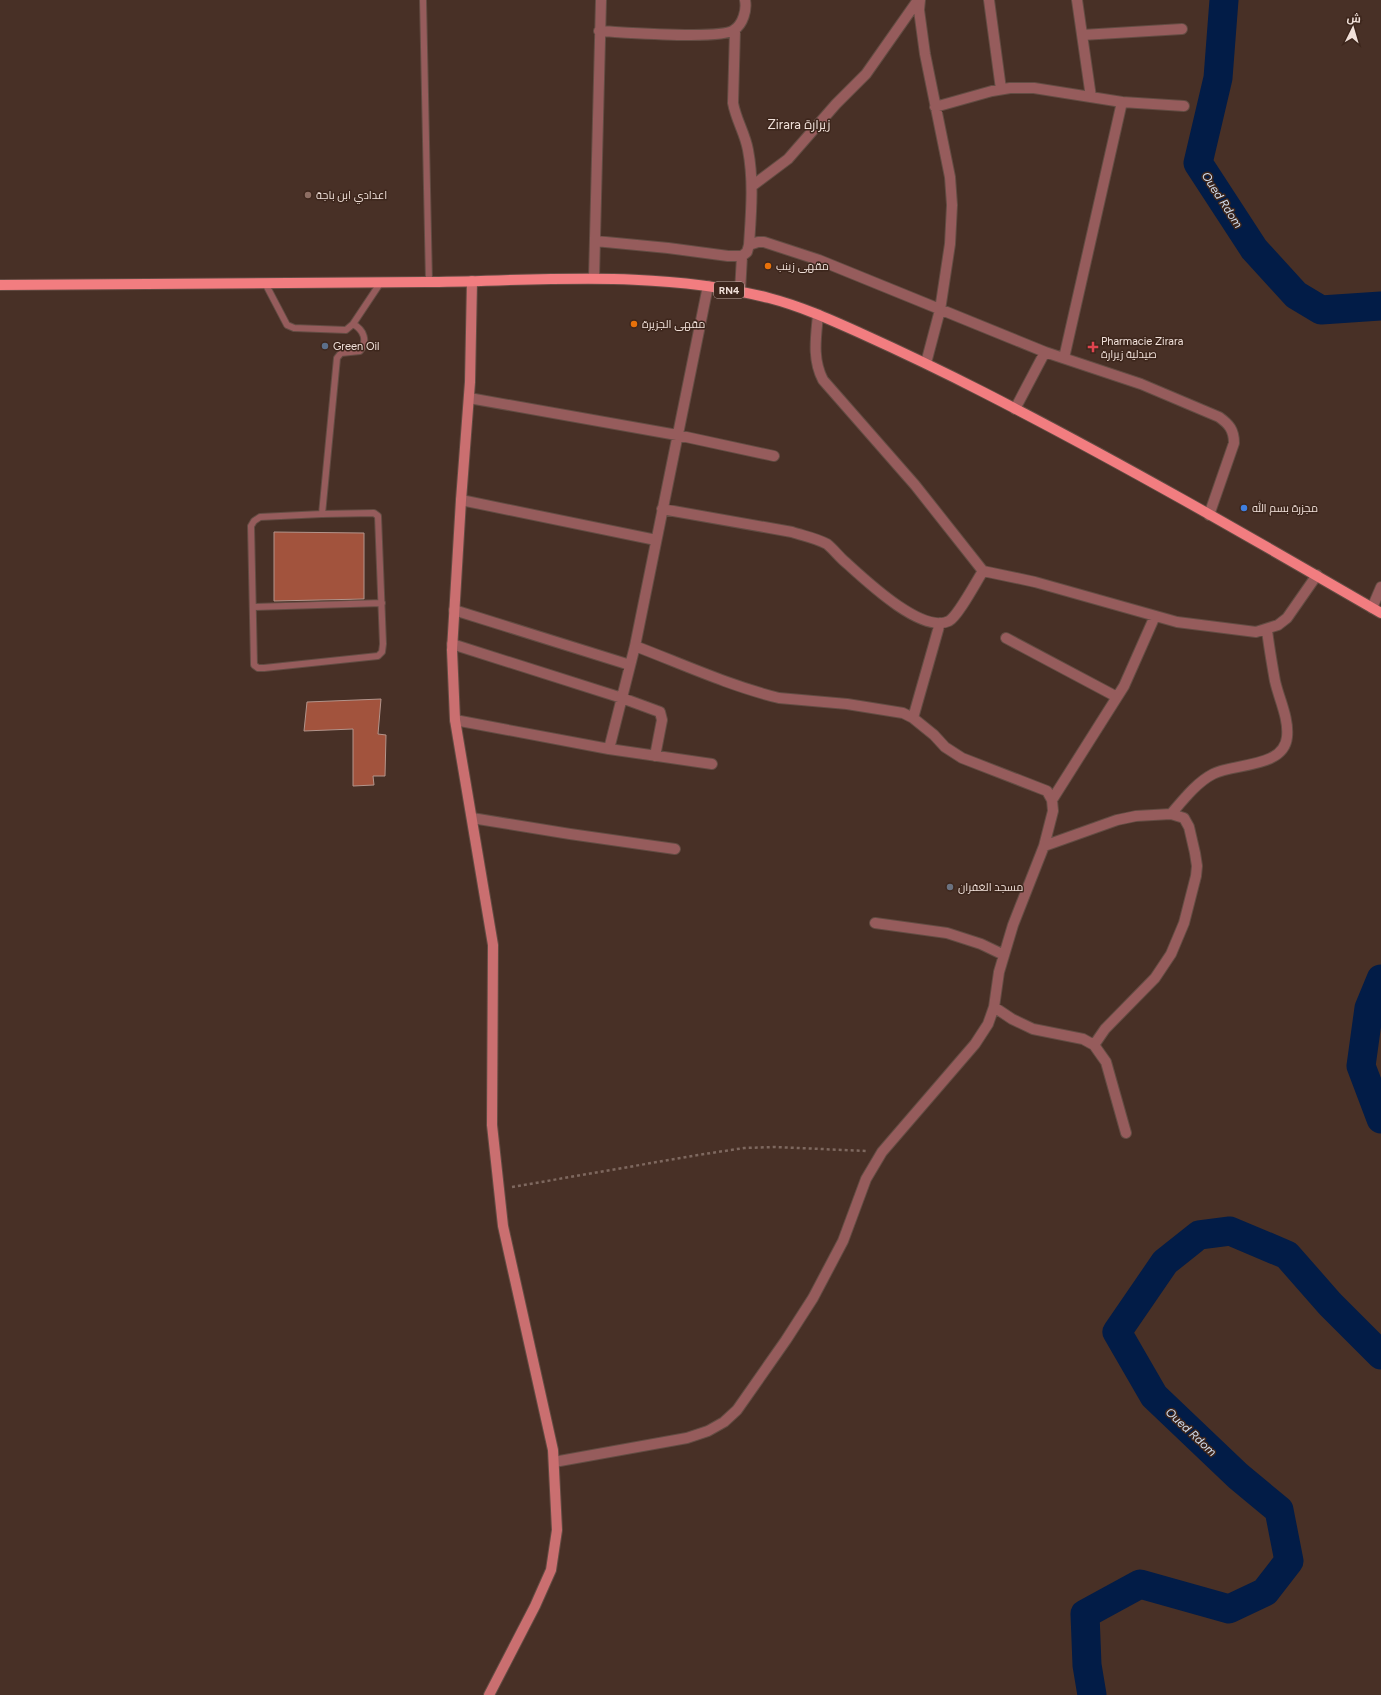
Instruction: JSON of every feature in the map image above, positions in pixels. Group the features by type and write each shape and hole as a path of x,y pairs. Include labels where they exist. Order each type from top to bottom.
{"main road":[{"name":"RN4","path":"0,285 429,282 594,278 671,282 708,286 740,292 789,304 818,315 926,363 1084,445 1377,610"}],"street":[{"path":"594,278 600,0"},
{"path":"599,31 703,35 726,34 735,30 742,20 745,11 745,0"},
{"path":"752,186 788,159 836,104 866,74 919,0"},
{"path":"919,0 925,54 950,177 952,205 950,244 940,310 926,363"},
{"path":"989,0 1001,89"},
{"path":"1077,0 1091,97"},
{"path":"1082,35 1182,29"},
{"path":"595,241 668,248 728,256 742,256 747,252 749,245 752,186 749,150 733,103 735,30"},
{"path":"935,107 1001,89 1034,88 1122,102 1184,106"},
{"path":"1064,358 1122,102"},
{"path":"749,245 764,242 863,277 1045,352 1141,384 1210,412 1229,424 1234,434 1234,443 1208,515"},
{"path":"740,292 742,256"},
{"path":"472,281 469,398 452,644 455,720 493,945 492,1125 503,1226 553,1450 557,1530 552,1570 489,1695"},
{"path":"609,749 635,646 708,286"},
{"path":"818,315 816,361 818,370 823,380 915,485 982,571 1035,582 1176,622 1256,632 1267,630 1278,625 1287,618 1317,576"},
{"path":"1015,409 1045,352"},
{"path":"469,398 677,435 774,456"},
{"path":"461,500 656,540"},
{"path":"662,509 792,532 810,537 828,545 896,605 909,613 930,622 940,623 950,621 982,571"},
{"path":"1377,610 1381,587"},
{"path":"454,610 630,665"},
{"path":"1052,800 1124,686 1155,616"},
{"path":"913,718 940,623"},
{"path":"1171,814 1183,800 1212,774 1273,757 1283,750 1287,738 1287,729 1275,682 1267,630"},
{"path":"1006,638 1117,697"},
{"path":"452,644 622,698 660,712 662,720 655,756"},
{"path":"554,1462 687,1438 714,1428 724,1422 737,1410 786,1340 813,1298 844,1241 866,1179 882,1152 975,1044 988,1024 994,1007 999,972 1013,925 1044,846 1053,811 1052,800 1047,791 976,764 953,753 913,718 903,713 883,708 779,698 765,695 734,685 635,646"},
{"path":"455,720 609,749 712,764"},
{"path":"1044,846 1117,820 1171,814 1184,818 1189,827 1197,866 1184,923 1171,954 1155,978 1105,1029 1094,1045"},
{"path":"472,818 570,834 675,848"},
{"path":"875,923 947,933 981,944 1004,955"},
{"path":"994,1007 1012,1019 1034,1029 1083,1039 1094,1045 1106,1062 1126,1134"}],"lane":[{"path":"423,0 429,282"},
{"path":"265,283 287,325 294,328 346,330 353,324 381,282"},
{"path":"322,514 337,358 341,353 360,351 363,347 364,332 353,324"},
{"path":"374,513 378,516 382,603 383,644 382,652 378,656 258,668 254,665 251,526 254,521 260,517 374,513"},
{"path":"253,607 382,603"}],"path":[{"path":"499,1189 698,1154 744,1148 774,1147 882,1152"}],"building":[{"path":"274,532 364,533 364,599 274,601"},
{"path":"381,699 378,734 386,735 385,776 373,776 374,785 353,786 353,729 304,731 307,702"}],"waterway":[{"name":"Oued Rdom","path":"1224,0 1218,78 1198,163 1254,249 1296,295 1321,310 1381,306"},
{"name":"Oued Rdom","path":"1381,979 1369,1008 1361,1066 1381,1119"},
{"name":"Oued Rdom","path":"1092,1695 1087,1665 1085,1614 1140,1584 1229,1609 1265,1592 1289,1561 1279,1510 1238,1476 1154,1396 1117,1332 1165,1262 1199,1235 1230,1231 1287,1255 1330,1304 1381,1355"}],"place":[{"name":"اعدادي ابن باجة","path":"308,195"},
{"name":"مقهى زينب","path":"768,266"},
{"name":"مقهى الجزيرة","path":"634,324"},
{"name":"Green Oil","path":"325,346"},
{"name":"Pharmacie Zirara صيدلية زيرارة","path":"1093,347"},
{"name":"مجزرة بسم الله","path":"1244,508"},
{"name":"مسجد الغفران","path":"950,887"}],"district":[{"name":"Zirara زيرارة","path":"799,124"}]}
